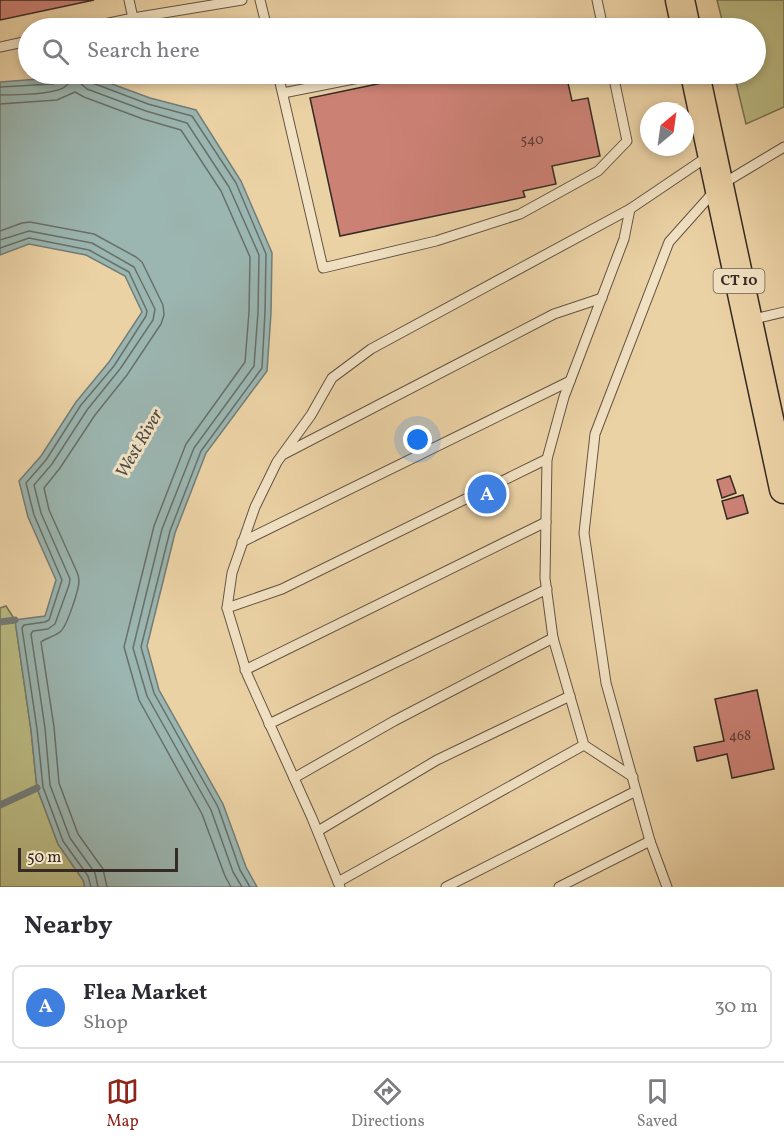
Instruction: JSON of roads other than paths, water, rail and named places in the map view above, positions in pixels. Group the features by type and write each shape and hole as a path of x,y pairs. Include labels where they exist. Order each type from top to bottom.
{"main road":[{"path":"680,0 684,18"},
{"name":"CT 10","path":"697,84 784,489"}],"lane":[{"path":"129,0 133,18 242,0"},
{"path":"260,0 264,18"},
{"path":"597,0 600,18"},
{"path":"0,47 18,43"},
{"path":"281,84 323,268 436,242 520,214 598,171 627,141 615,84"},
{"path":"283,93 328,84"},
{"path":"667,887 650,841 606,684 584,533 595,434 669,242 719,186 784,147"},
{"path":"584,745 339,884 318,831 245,670 228,608 232,573 255,507 277,462 311,415 332,378 371,349 630,208 712,154"},
{"path":"630,208 624,239 564,397 547,459 545,578 553,638 584,745 633,777"},
{"path":"282,455 554,314 602,298"},
{"path":"748,320 784,312"},
{"path":"243,542 570,381"},
{"path":"228,608 282,589 547,459"},
{"path":"245,670 546,522"},
{"path":"269,724 547,589"},
{"path":"294,778 394,721 553,638"},
{"path":"318,831 437,760 570,696"},
{"path":"446,887 636,791"},
{"path":"559,887 650,841"}],"water":[{"name":"West River","path":"0,82 112,84 150,98 196,110 241,181 272,253 267,371 206,453 175,533 147,646 159,690 223,804 246,867 257,887 85,887 83,880 58,844 37,788 15,620 45,616 56,580 28,517 19,481 41,456 76,402 109,362 142,312 125,276 86,255 29,244 0,255"}],"waterway":[{"path":"0,622 15,620"},
{"path":"0,805 37,788"}],"place":[{"name":"Flea Market","path":"487,494"}]}
